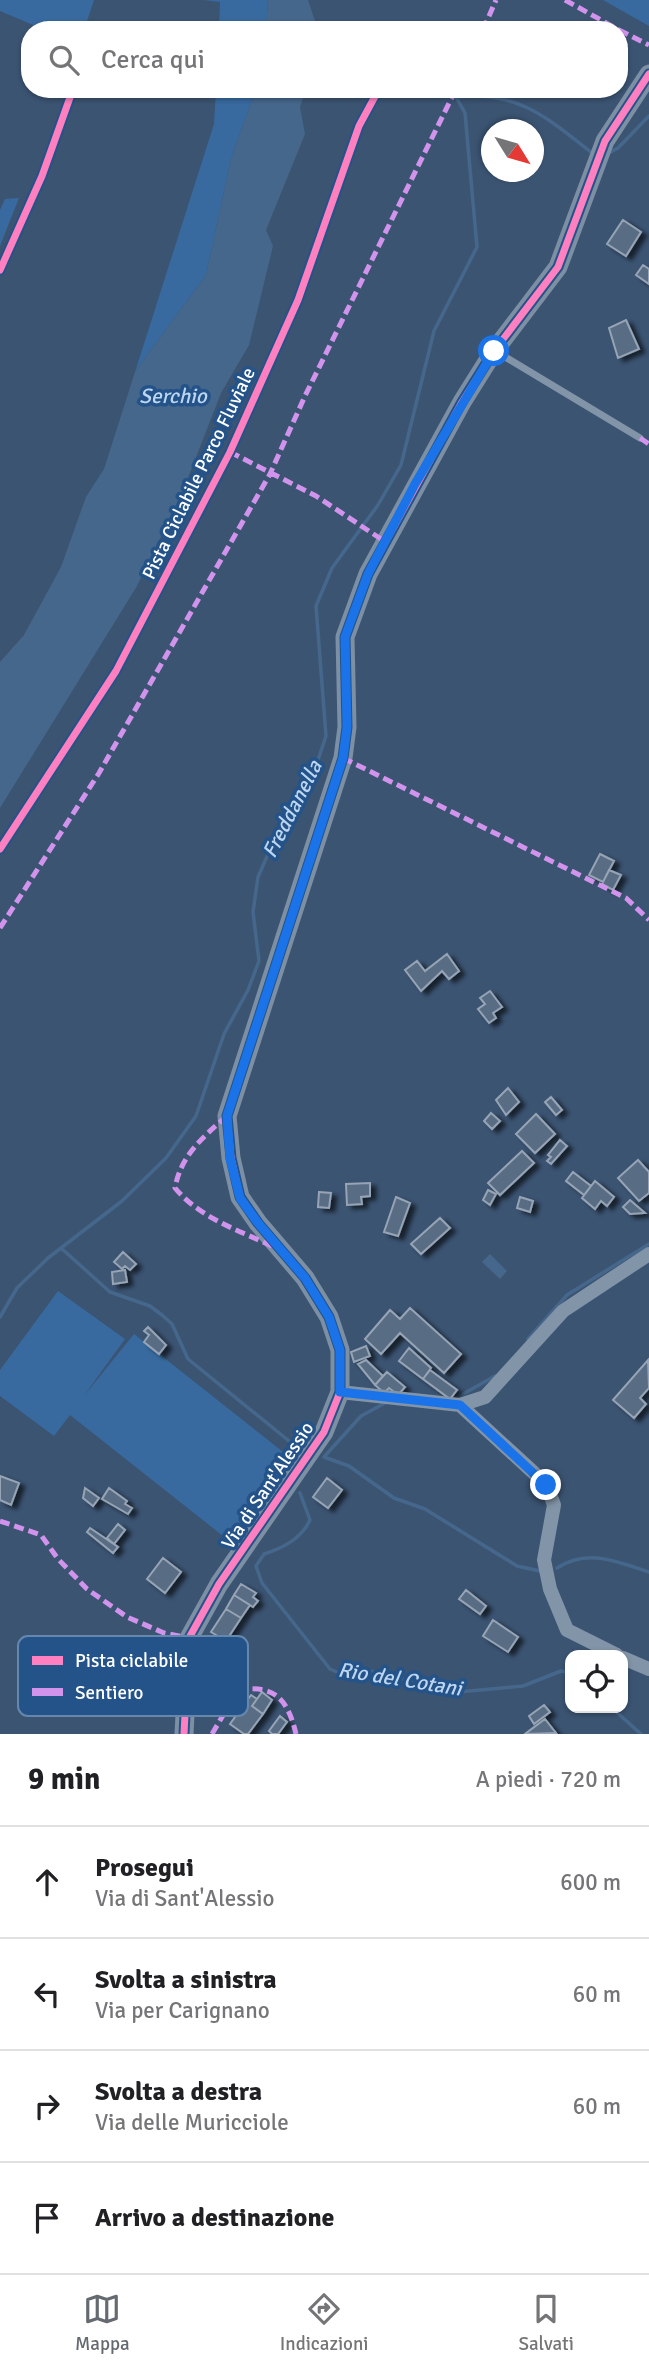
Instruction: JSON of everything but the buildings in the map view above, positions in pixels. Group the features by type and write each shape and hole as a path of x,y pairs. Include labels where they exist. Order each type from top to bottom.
{"street":[{"name":"Via di Sant'Alessio","path":"190,1636 219,1584 324,1432 340,1392 340,1350 329,1317 305,1278 240,1198 230,1158 227,1116 343,758 347,727 345,637 368,574 384,541 494,351 558,267 605,141 649,74"},
{"path":"340,1392 460,1405 485,1397 563,1311 649,1254"},
{"path":"460,1405 546,1485 554,1505 544,1560 550,1589 567,1630 606,1650"},
{"path":"628,1660 649,1669"},
{"name":"Via di Sant'Alessio","path":"184,1734 185,1716"}],"lane":[{"path":"494,351 640,439"}],"shaded area":[{"path":"0,0 94,0 87,21 24,21 0,11"},
{"path":"203,0 268,0 267,21 219,21 220,2"},
{"path":"603,0 649,0 649,26"},
{"path":"215,98 253,98 231,159 206,275 135,372 214,124"},
{"path":"19,198 0,246 0,210 5,199"},
{"path":"58,1291 125,1339 83,1397 134,1334 292,1459 228,1540 70,1415 54,1436 0,1396 0,1370"}],"water":[{"path":"268,0 308,0 315,21 267,21"},
{"name":"Serchio","path":"253,98 303,98 300,107 305,134 266,230 273,246 249,345 221,393 182,493 137,586 0,808 0,662 24,635 61,567 86,497 104,469 135,372 206,275 231,159"},
{"path":"490,1254 507,1271 500,1279 482,1262"}],"waterway":[{"name":"Freddanella","path":"0,1317 17,1288 48,1258 122,1201 166,1158 196,1116 224,1034 248,990 259,961 253,912 258,877 282,822 315,769 326,736 316,606 332,568 378,505 401,465 434,331 477,247 465,113 457,98"},
{"path":"497,98 530,109 592,153"},
{"path":"607,154 618,148 649,116"},
{"path":"528,1339 567,1295 649,1244"},
{"name":"Rio del Cotani","path":"61,1248 110,1292 150,1306 162,1315 172,1324 188,1359 294,1445 298,1452"},
{"path":"456,1398 495,1376"},
{"path":"385,1403 361,1416 324,1457 349,1466 394,1498 425,1509 517,1566 540,1571"},
{"name":"Rio del Cotani","path":"300,1493 310,1520 306,1527 291,1542 264,1554 256,1566 262,1583 330,1669 339,1673 365,1670 458,1692 523,1686 561,1671 565,1672"},
{"path":"557,1568 569,1562 592,1558 614,1561 649,1572"},
{"name":"Rio del Cotani","path":"618,1713 641,1734"}],"marked path":[{"path":"487,21 496,0"},
{"path":"565,0 603,21"},
{"path":"628,34 649,45"},
{"path":"0,928 99,773 270,474 305,396 452,98"},
{"path":"640,438 649,444"},
{"path":"230,452 316,496 384,541"},
{"path":"343,758 626,898 649,920"},
{"path":"227,1116 188,1156 175,1188 208,1215 272,1246"},
{"path":"0,1521 41,1535 58,1559 87,1589 127,1617 164,1633 179,1636"},
{"path":"248,1689 271,1692 278,1697 289,1712 296,1734"},
{"path":"212,1734 223,1716"}],"cycle path":[{"path":"190,1636 219,1584 324,1432 340,1392 340,1350 329,1317 305,1278 258,1223 240,1197 231,1158 227,1116 343,758 347,727 345,637 368,574 462,402 494,351 558,267 605,141 649,74"},
{"path":"0,270 42,176 70,98"},
{"name":"Pista Ciclabile Parco Fluviale","path":"0,849 116,671 230,452 298,300 359,126 374,98"},
{"path":"184,1734 185,1716"}],"route":[{"path":"494,351 462,402 384,541 368,574 345,637 347,727 343,758 227,1116 230,1158 240,1198 305,1278 329,1317 340,1350 340,1392 460,1405 546,1485"}]}
